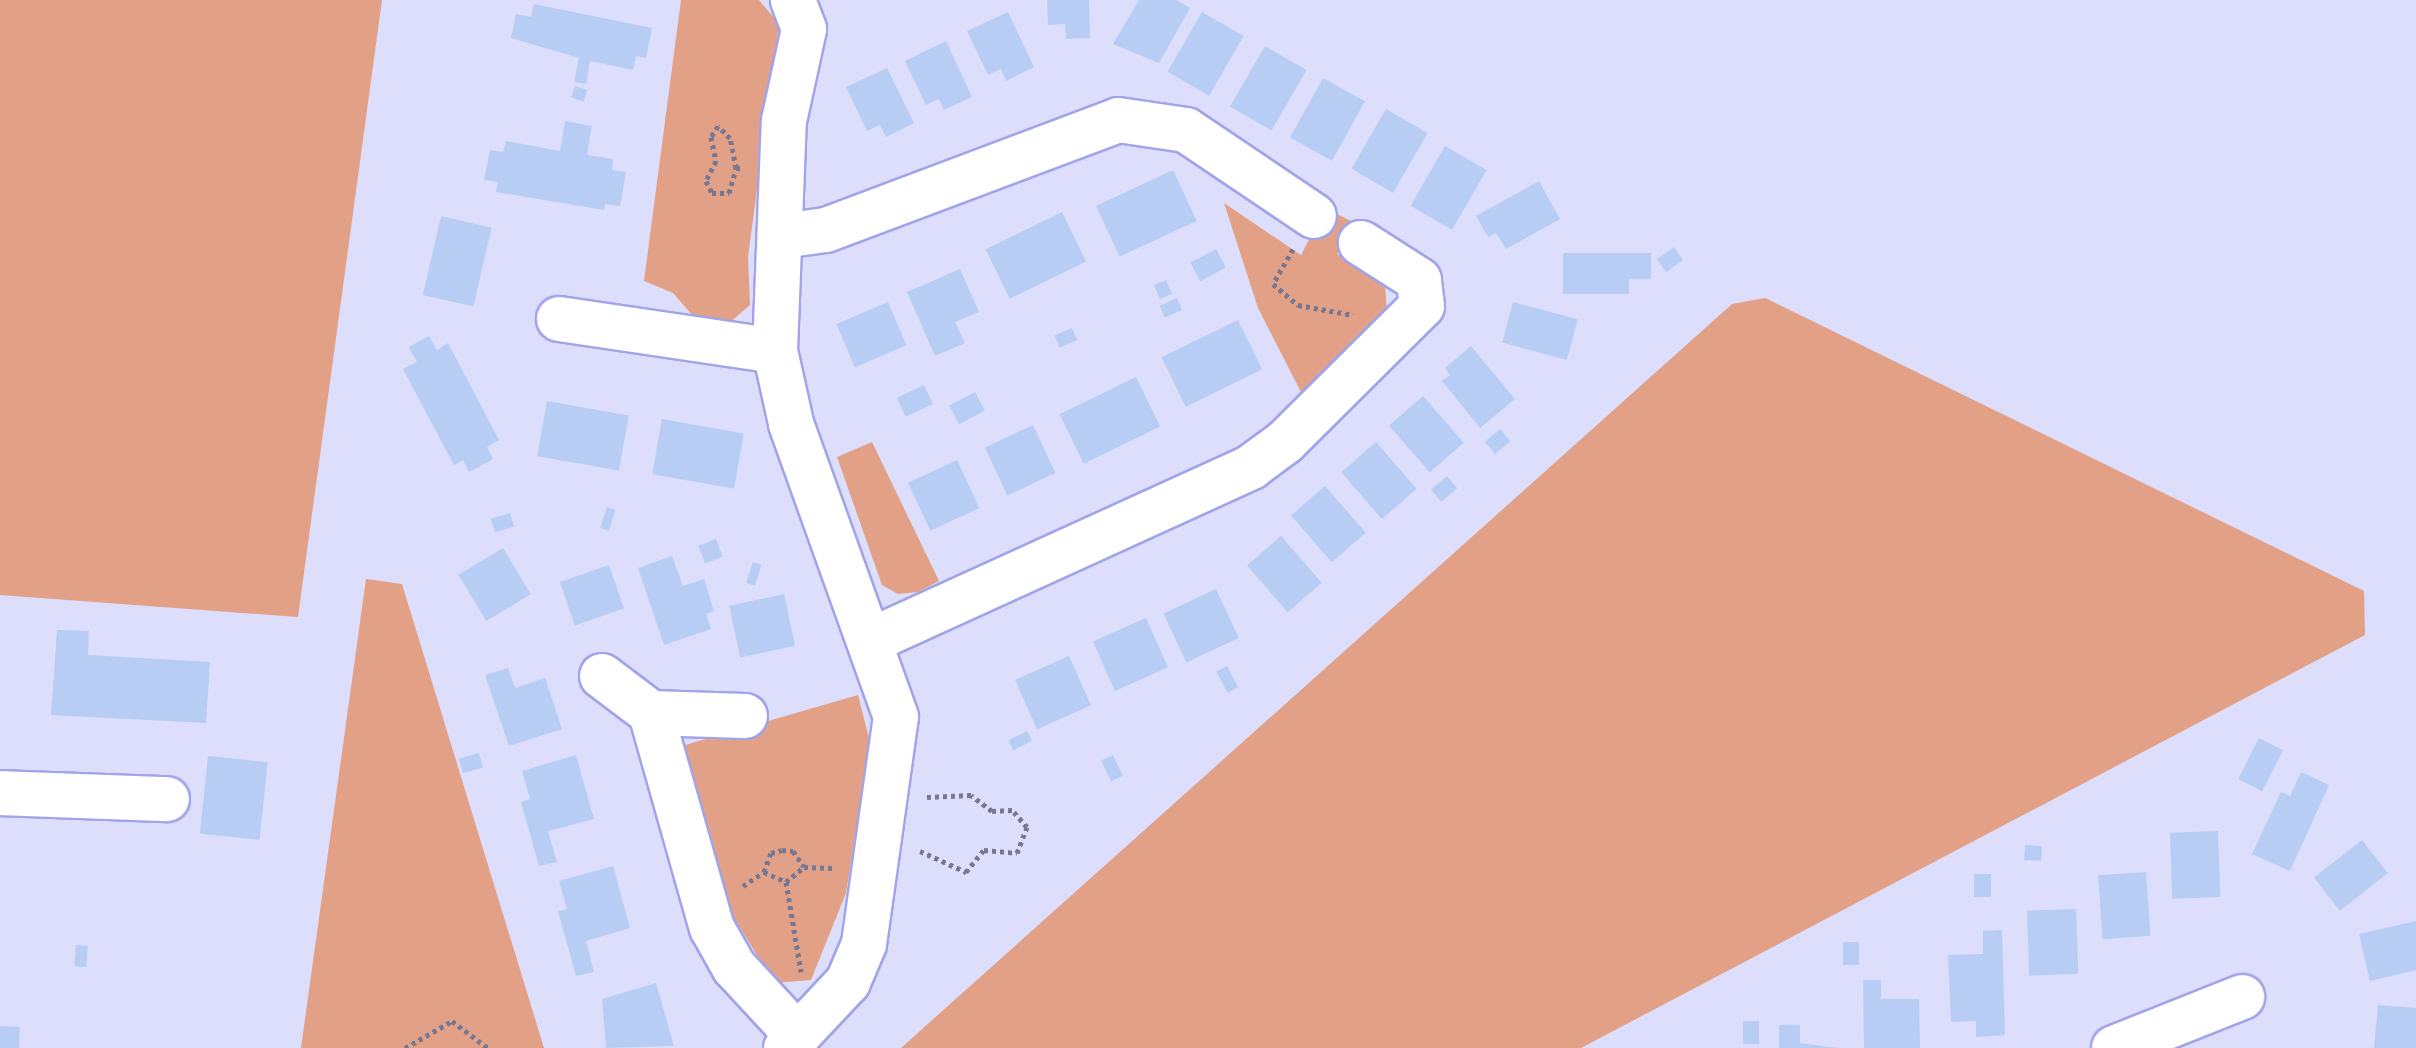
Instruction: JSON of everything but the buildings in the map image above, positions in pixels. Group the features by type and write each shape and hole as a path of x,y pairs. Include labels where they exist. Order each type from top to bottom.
{"street":[{"path":"651,713 712,928 734,967 792,1042 848,982 896,852 896,717 872,640 791,423 775,351 782,236 784,121 804,29 793,0"},
{"path":"782,236 826,230 1118,120 1186,130 1314,216"},
{"path":"872,640 1251,467 1391,343 1422,306 1419,280 1361,243"},
{"path":"559,319 775,351"},
{"path":"602,676 651,713 745,716"},
{"path":"0,793 167,799"},
{"path":"2114,1048 2242,997"}],"path":[{"path":"718,126 730,138 736,168 729,193 712,193 706,181 716,161 711,137 718,126"},
{"path":"736,168 760,168"},
{"path":"1290,253 1273,284 1298,305 1346,311 1391,343"},
{"path":"732,887 764,872 771,853 782,850 793,851 804,867 823,871 896,852 966,872 984,850 1017,853 1027,827 1012,810 992,811 971,795 918,799"},
{"path":"786,882 804,867"},
{"path":"764,872 786,882"},
{"path":"786,882 803,984"},
{"path":"405,1048 452,1021 488,1048"}],"shaded area":[{"path":"0,0 382,0 298,617 0,595"},
{"path":"681,0 759,0 779,24 748,257 750,305 728,324 700,324 673,293 644,281"},
{"path":"1224,203 1301,255 1325,208 1355,223 1337,254 1385,285 1387,312 1304,398 1258,308"},
{"path":"1765,298 2364,591 2365,635 1581,1048 901,1048 1732,304"},
{"path":"872,442 939,581 918,592 898,594 882,585 837,457"},
{"path":"366,579 402,584 544,1048 301,1048"},
{"path":"858,695 870,742 846,893 811,980 774,983 714,885 678,747"}]}
